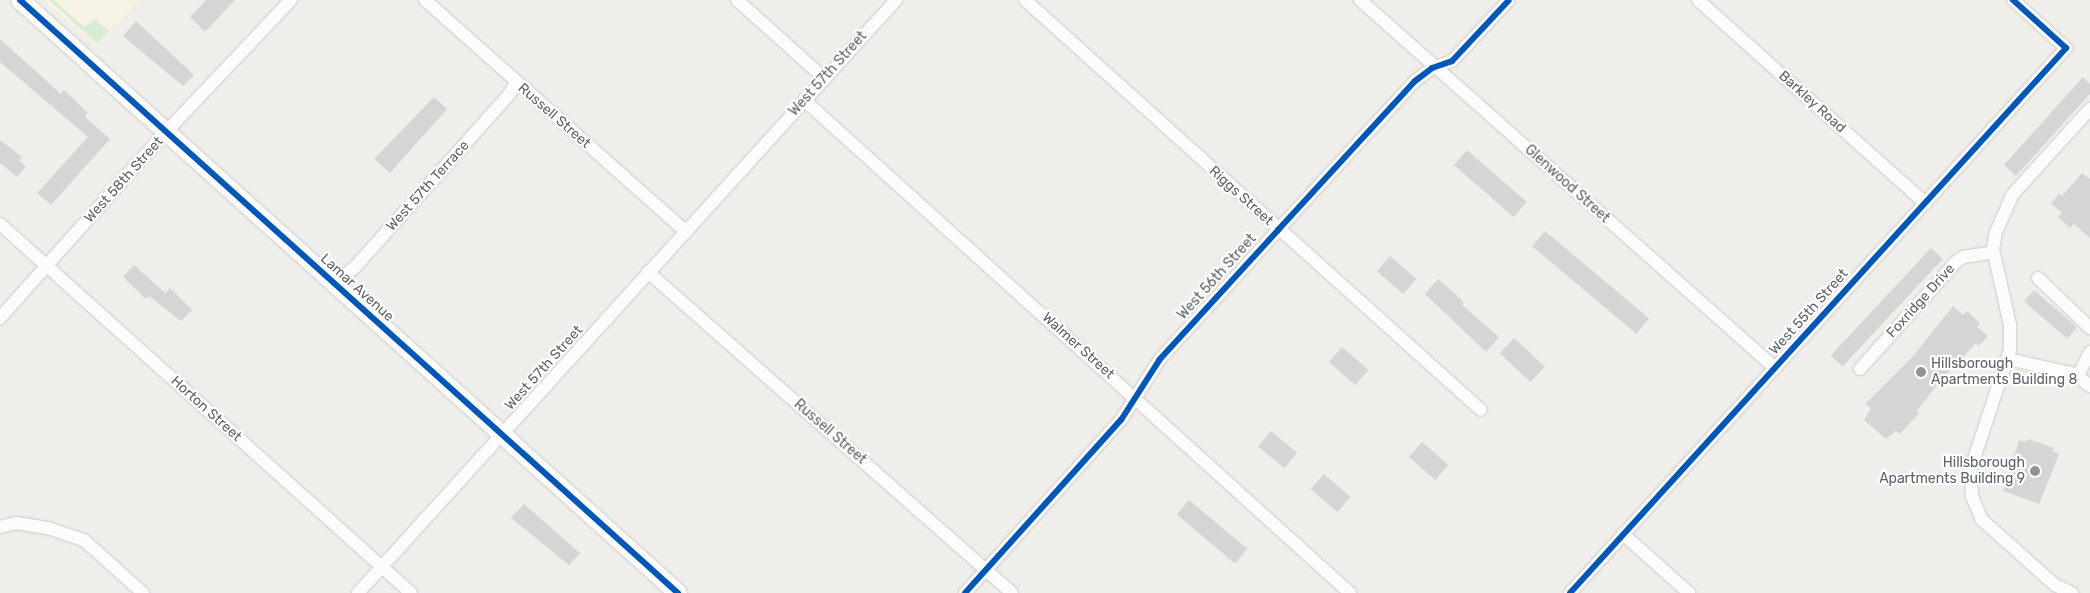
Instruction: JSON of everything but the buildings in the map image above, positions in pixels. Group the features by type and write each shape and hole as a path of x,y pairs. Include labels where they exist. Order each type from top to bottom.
{"street":[{"name":"Lamar Avenue","path":"20,0 678,593"},
{"name":"West 58th Street","path":"0,318 166,132 291,0"},
{"name":"Russell Street","path":"426,0 685,231"},
{"path":"737,0 824,78"},
{"name":"West 57th Street","path":"358,593 896,0"},
{"name":"Riggs Street","path":"1025,0 1278,230 1481,410"},
{"name":"Glenwood Street","path":"1360,0 1775,368"},
{"name":"West 56th Street","path":"965,593 1121,420 1160,359 1278,230 1415,81 1452,61 1508,0"},
{"name":"Barkley Road","path":"1698,0 1925,203"},
{"name":"West 55th Street","path":"1570,593 2066,48 2013,0"},
{"name":"West 57th Terrace","path":"334,285 355,267 509,96 516,82"},
{"name":"Walmer Street","path":"804,100 1350,593"},
{"path":"2072,593 2055,585 1985,524 1974,505 1970,471 2008,359 2010,325 1993,252 1996,232 2008,202 2090,109"},
{"name":"Horton Street","path":"0,224 411,593"},
{"name":"Foxridge Drive","path":"1860,369 1956,262 1963,257 1993,252"},
{"name":"Russell Street","path":"648,272 1012,593"},
{"path":"2038,278 2090,328"},
{"path":"2078,375 2090,352"},
{"path":"2008,359 2078,375 2090,386"},
{"path":"0,527 16,523 48,528 85,541 144,593"},
{"path":"1623,534 1689,593"}],"shaded area":[{"path":"44,0 139,0 96,48"}],"green space":[{"path":"49,0 54,0 84,27 95,19 109,31 98,44"}],"cycle path":[{"path":"20,0 678,593"},
{"path":"965,593 1121,420 1160,359 1278,230 1415,81 1432,68 1452,61 1509,0"},
{"path":"1570,593 2066,48 2013,0"}],"place":[{"name":"Hillsborough Apartments Building 8","path":"1921,372"},
{"name":"Hillsborough Apartments Building 9","path":"2035,471"}]}
